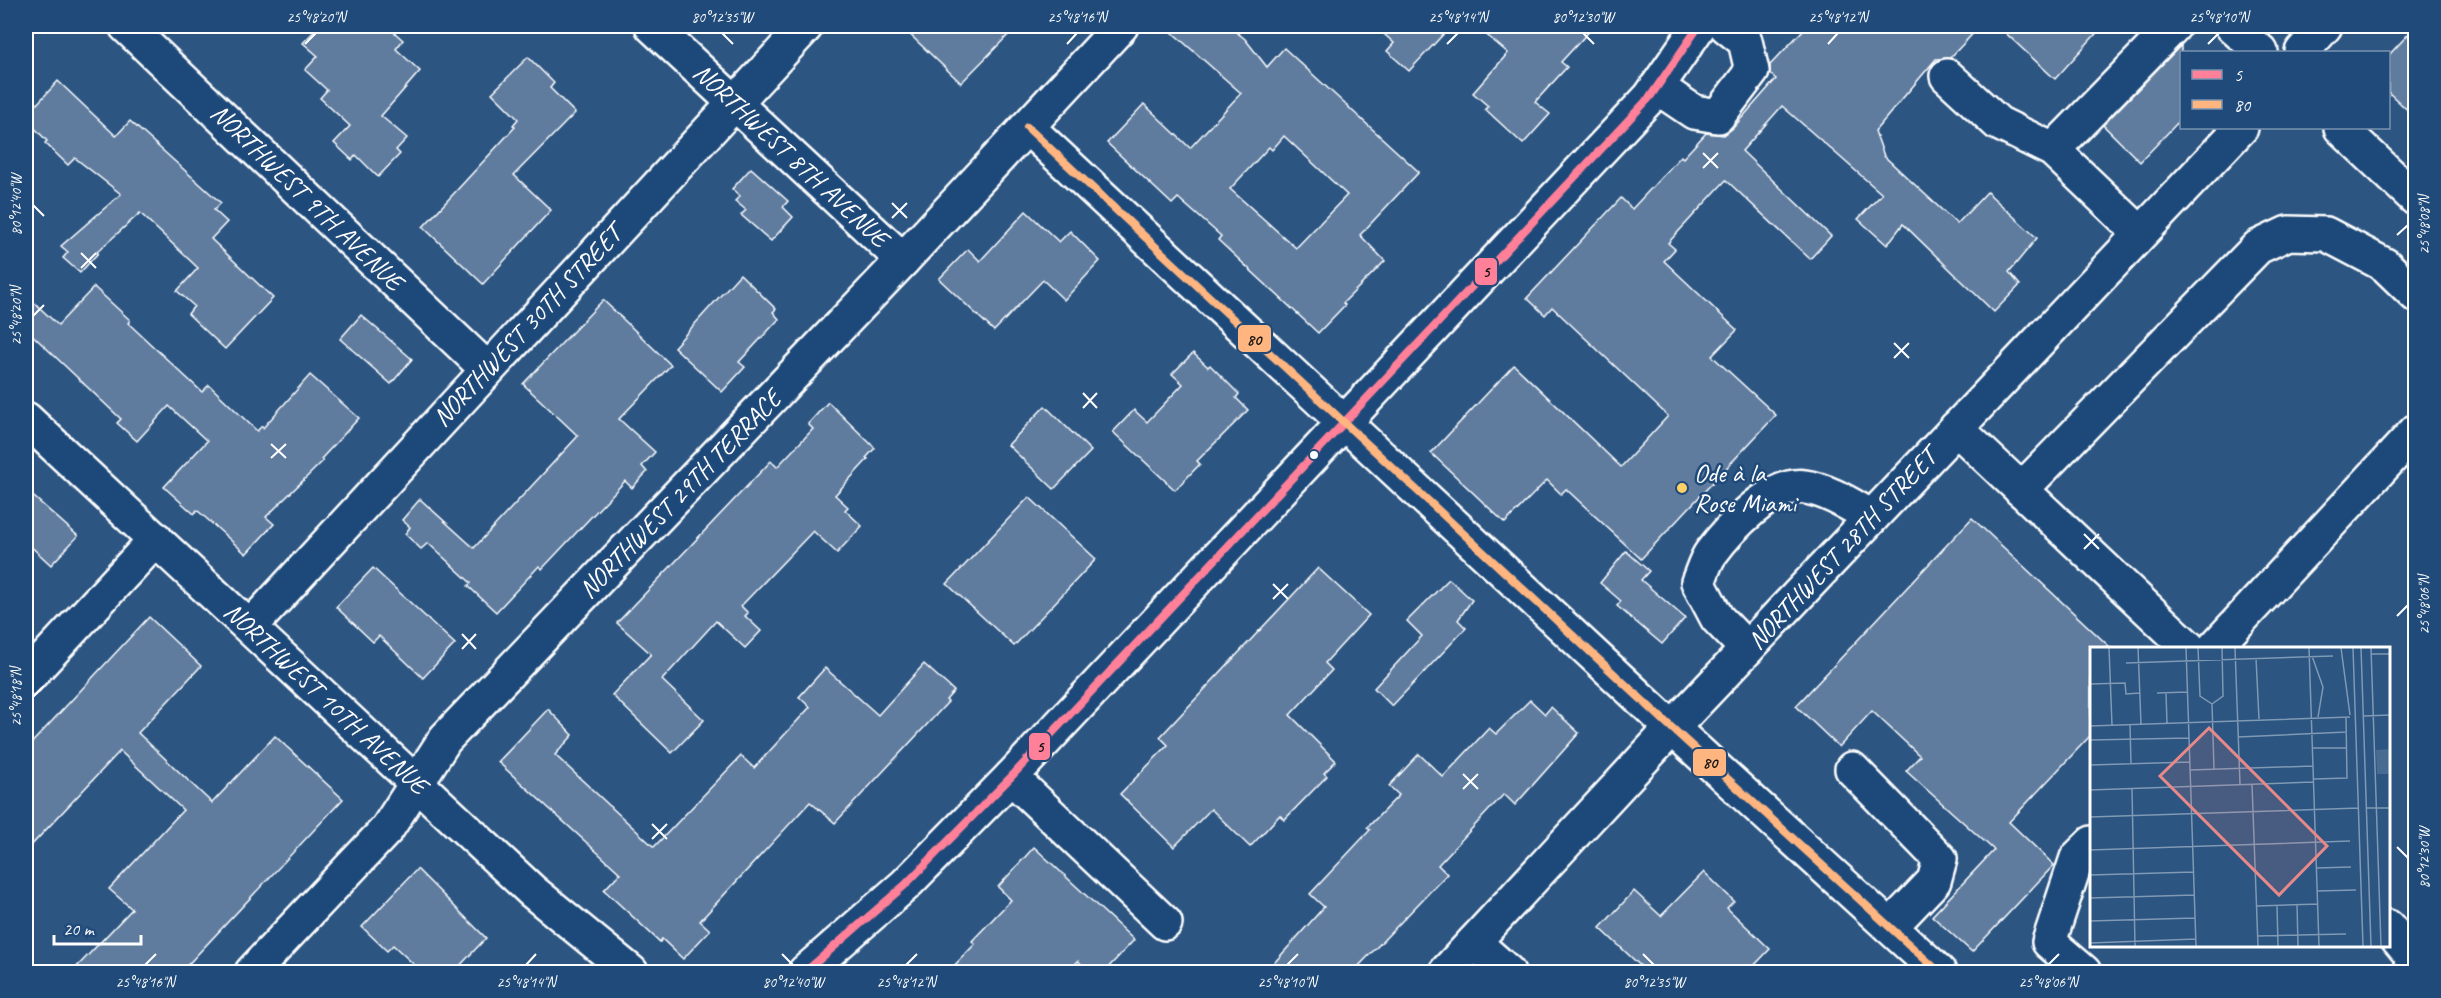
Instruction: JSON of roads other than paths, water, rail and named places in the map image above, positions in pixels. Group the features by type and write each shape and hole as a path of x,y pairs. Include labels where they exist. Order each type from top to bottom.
{"street":[{"name":"NORTHWEST 9TH AVENUE","path":"126,26 487,369"},
{"name":"NORTHWEST 8TH AVENUE","path":"652,26 903,260"},
{"name":"NORTHWEST 30TH STREET","path":"250,627 806,26"},
{"name":"NORTHWEST 29TH TERRACE","path":"252,972 387,829 445,739 903,260 1121,26"},
{"path":"805,972 905,885 1011,777 1657,87 1699,26"},
{"path":"1657,87 1694,112 1718,116 1752,71 1746,40 1726,26"},
{"path":"2053,150 2174,26"},
{"path":"2232,26 2260,51"},
{"path":"2303,51 2325,26"},
{"path":"1947,76 1998,123 2053,150 2140,233"},
{"path":"1027,127 1672,728 1939,972"},
{"name":"NORTHWEST 28TH STREET","path":"1446,972 1672,728 2240,129"},
{"path":"2342,129 2415,199"},
{"path":"2021,490 2258,247 2288,232 2326,234 2385,265 2415,295"},
{"name":"NORTHWEST 10TH AVENUE","path":"26,419 532,891 631,972"},
{"path":"1956,428 2188,647"},
{"path":"2215,647 2415,431"},
{"path":"1747,649 1717,618 1698,582 1710,555 1745,515 1773,494 1803,486 1823,492 1872,516"},
{"path":"26,679 156,539"},
{"path":"1852,769 1940,859 1934,881 1890,927"},
{"path":"1011,777 1165,923"},
{"path":"2084,972 2049,942 2078,858 2090,844"},
{"path":"2390,930 2415,961"},
{"path":"1474,942 1508,972"}],"place":[{"name":"Ode à la Rose Miami","path":"1682,488"}]}
